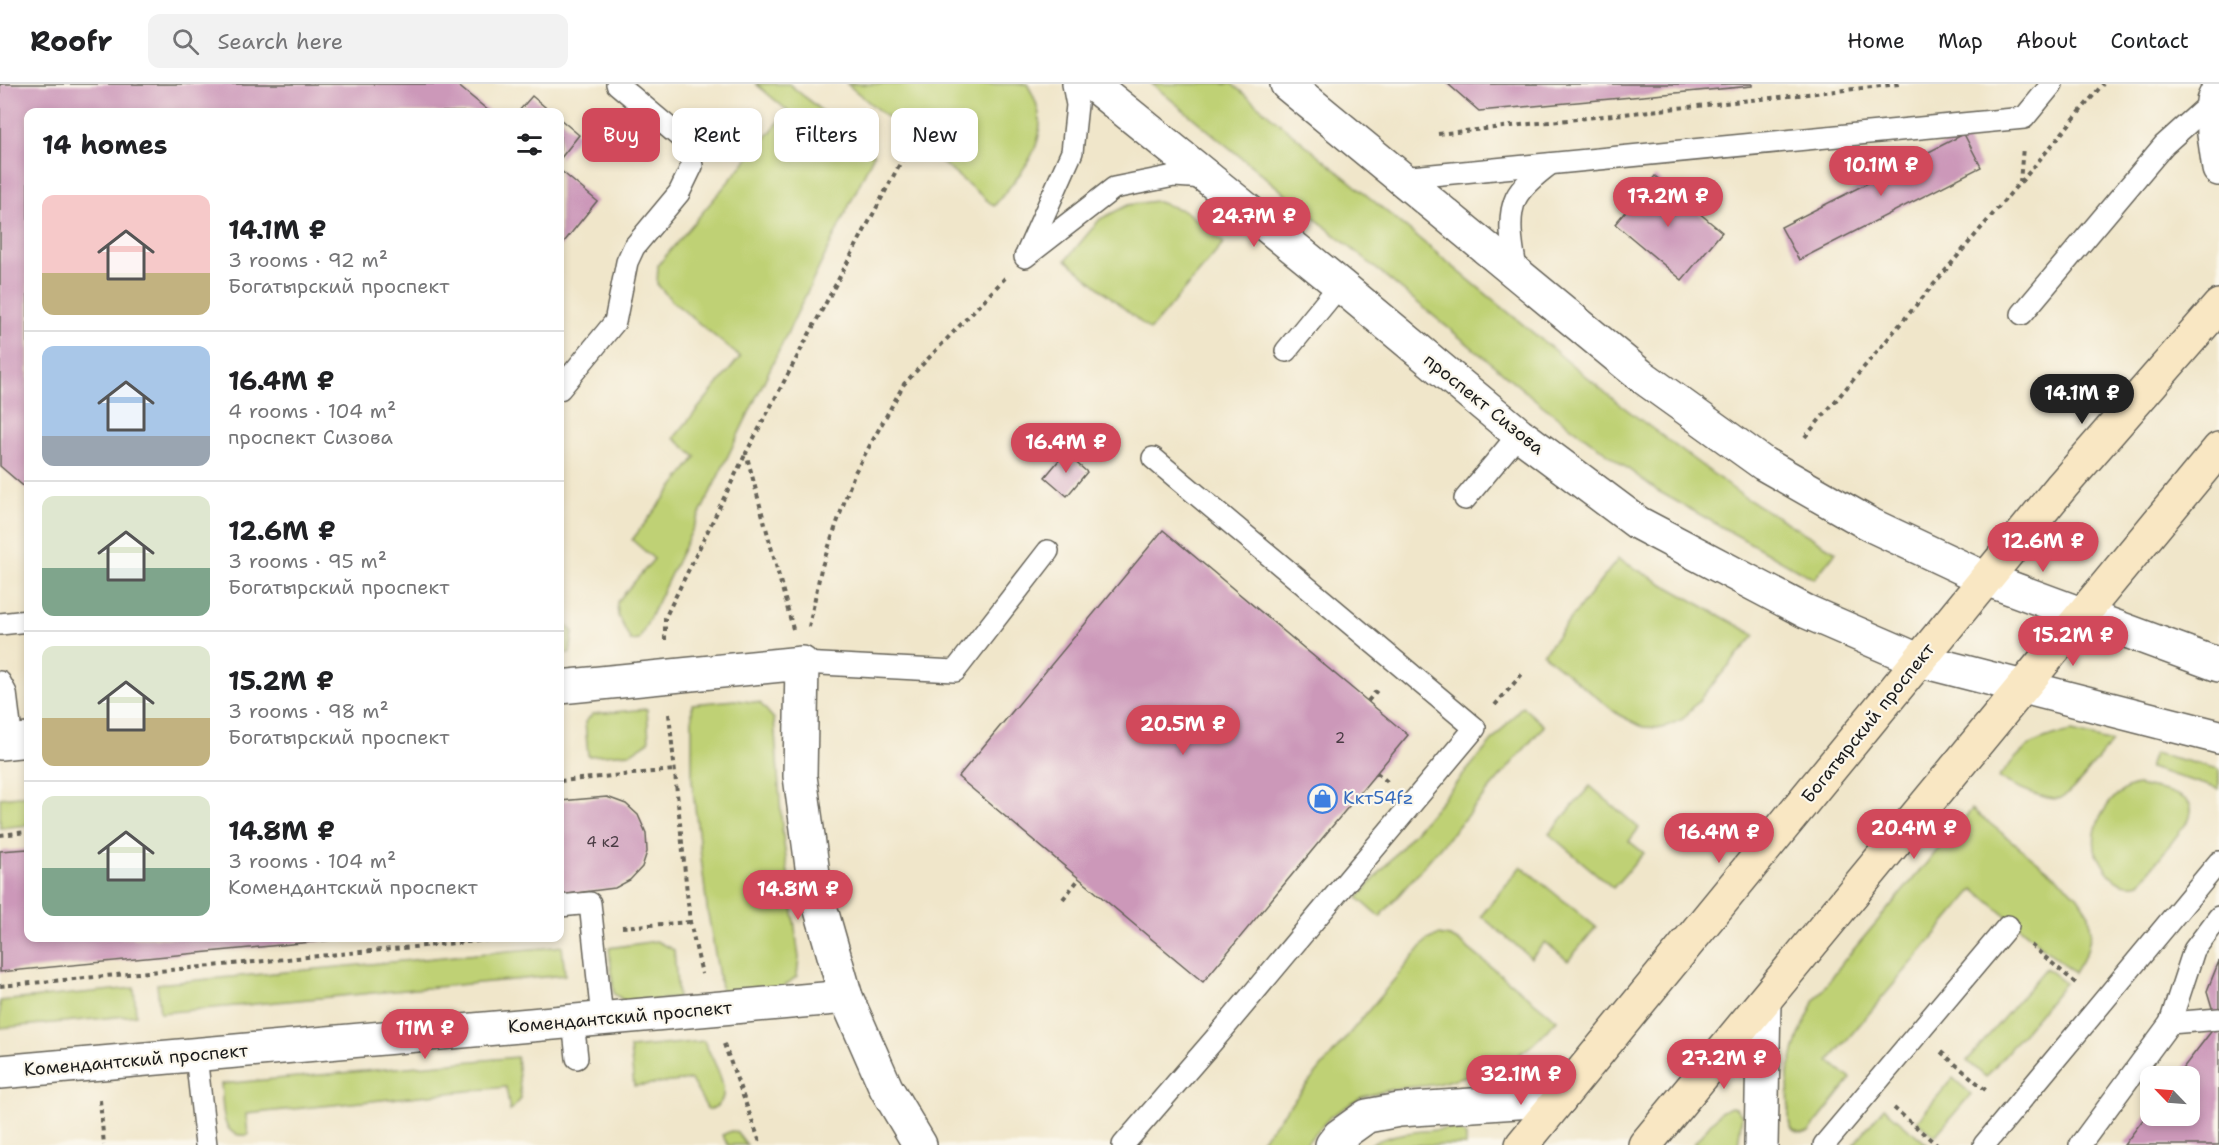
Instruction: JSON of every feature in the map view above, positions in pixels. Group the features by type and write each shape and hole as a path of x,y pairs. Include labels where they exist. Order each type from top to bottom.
{"main road":[{"name":"Богатырский проспект","path":"1522,1145 2062,486 2219,306"},
{"path":"1645,1145 2219,449"}],"street":[{"name":"проспект Сизова","path":"1092,84 1519,434 1638,523 1804,611 1918,660 2219,737"},
{"path":"1287,84 1640,375 1764,464 1871,525 1986,579 2219,665"},
{"path":"2216,95 2214,134 2219,169"},
{"path":"564,687 802,663 800,776 815,888 846,997 886,1088 920,1145"},
{"name":"Комендантский проспект","path":"0,1072 846,997"},
{"path":"1761,1145 1764,1002"},
{"path":"1332,1145 1339,1136 1367,1116 1399,1110 1560,1099"}],"lane":[{"path":"564,384 615,322 627,262 634,247 679,194 692,166 686,142 617,84"},
{"path":"1025,257 1072,152 1077,105 1073,84"},
{"path":"1401,178 2024,118 2052,84"},
{"path":"2022,314 2164,145 2216,95"},
{"path":"1517,274 1510,232 1516,198 1527,184 1550,164"},
{"path":"1025,257 1114,188 1174,176 1208,178"},
{"path":"1286,351 1340,285"},
{"path":"1465,498 1519,434"},
{"path":"1123,1145 1475,728 1153,458"},
{"path":"802,663 955,671 1048,551"},
{"path":"0,624 24,621"},
{"path":"0,682 6,693 13,742"},
{"path":"1984,1145 2219,862"},
{"path":"564,906 590,903 588,1019 577,1058"},
{"path":"2080,1145 2170,1023 2194,950 2219,917"},
{"path":"1824,1145 2008,927"},
{"path":"2170,1023 2219,1019"},
{"path":"196,1055 206,1145"}],"path":[{"path":"1438,135 1900,84"},
{"path":"1804,437 2103,84"},
{"path":"2020,182 2024,118"},
{"path":"761,1145 711,1008 690,922 666,677 665,618 746,453 901,162"},
{"path":"802,663 821,569 854,474 904,384 1025,257"},
{"path":"746,453 802,663"},
{"path":"1475,728 1523,673"},
{"path":"564,781 674,770"},
{"path":"0,835 24,832"},
{"path":"1063,899 1079,879"},
{"path":"2008,927 2102,1004"},
{"path":"0,986 467,942"},
{"path":"1918,1034 2012,1112"},
{"path":"96,1064 104,1145"},
{"path":"1871,1089 1936,1145"}],"green space":[{"path":"756,84 789,84 818,108 784,108"},
{"path":"847,84 1027,84 1036,102 1040,119 1039,135 1027,164 994,206 941,162 978,162 978,108 891,108 891,121 879,108 876,108"},
{"path":"1152,84 1232,84 1618,403 1744,497 1836,552 1814,579 1658,491 1543,406"},
{"path":"774,128 774,162 870,162 639,640 631,641 618,616 617,602 654,559 632,540 696,457 674,438 740,357 672,301 657,284 658,265 745,162 762,162 762,142"},
{"path":"1155,201 1185,211 1224,243 1150,330 1066,260 1100,219 1128,205"},
{"path":"1618,559 1755,635 1683,719 1662,728 1643,727 1619,715 1543,654"},
{"path":"564,623 573,632 570,653 564,653"},
{"path":"735,700 760,703 774,719 782,828 799,958 797,976 782,988 722,994 707,908 692,782 692,704"},
{"path":"1522,706 1544,726 1380,917 1358,898"},
{"path":"647,709 649,741 631,753 588,756 585,722 593,714"},
{"path":"2072,732 2112,742 2066,795 2055,799 2047,798 1998,778 2029,746 2046,738"},
{"path":"2154,753 2219,769 2219,789 2149,768"},
{"path":"2138,785 2179,796 2190,804 2191,813 2189,820 2140,883 2127,884 2116,880 2104,867 2096,851 2095,838 2100,818 2112,800 2120,793"},
{"path":"1590,786 1639,828 1629,841 1644,853 1613,888 1549,834"},
{"path":"24,795 24,825 0,828 0,798"},
{"path":"1972,809 2064,883 2078,897 2089,914 2091,932 2087,951 2074,973 1974,889 1829,1061 1851,1079 1809,1132 1796,1132 1791,1128 1789,1121 1788,1073 1799,1035 1815,1000 1843,962"},
{"path":"1521,866 1596,927 1568,961 1545,942 1531,958 1481,916"},
{"path":"1438,935 1460,942 1557,1020 1532,1045 1503,1066 1433,1085 1392,1089 1362,1097 1331,1116 1305,1145 1257,1145 1427,940"},
{"path":"656,941 674,950 678,998 628,1003 614,994 609,948"},
{"path":"562,946 565,975 160,1013 157,984"},
{"path":"2046,968 2065,983 1986,1077 1967,1061"},
{"path":"134,988 136,1015 0,1028 0,1001"},
{"path":"704,1041 721,1080 722,1099 718,1106 708,1110 691,1080 634,1086 630,1048"},
{"path":"517,1057 521,1099 510,1111 506,1087 246,1114 248,1135 238,1135 232,1132 224,1119 221,1084"},
{"path":"1953,1078 1971,1094 1935,1136 1917,1121"},
{"path":"1731,1107 1736,1108 1742,1115 1738,1145 1693,1145 1720,1112"},
{"path":"1884,1108 1928,1145 1853,1145"},
{"path":"1448,1129 1459,1130 1466,1136 1466,1145 1369,1145 1398,1135"},
{"path":"731,1131 737,1132 747,1145 728,1145 722,1135"}],"building":[{"path":"0,84 456,84 485,108 24,108 24,487 0,466"},
{"path":"1448,84 1752,84 1752,86 1479,111"},
{"path":"532,96 546,108 522,108"},
{"path":"564,122 579,135 564,154"},
{"path":"1964,134 1981,167 1799,260 1781,227"},
{"path":"564,173 597,201 564,242"},
{"path":"1655,176 1722,232 1682,280 1615,224"},
{"path":"1065,453 1087,472 1067,496 1045,477"},
{"path":"1163,530 1408,735 1203,982 958,777"},
{"path":"607,797 626,804 638,815 646,833 647,852 642,867 630,880 615,888 564,894 564,801"},
{"path":"24,849 24,942 312,942 0,972 0,851"},
{"path":"2219,961 2219,1145 2124,1145 2140,1124 2140,1126 2200,1126 2200,1066 2185,1066 2217,1024 2207,991"}],"place":[{"name":"Kкт54fz","path":"1322,798"}]}
